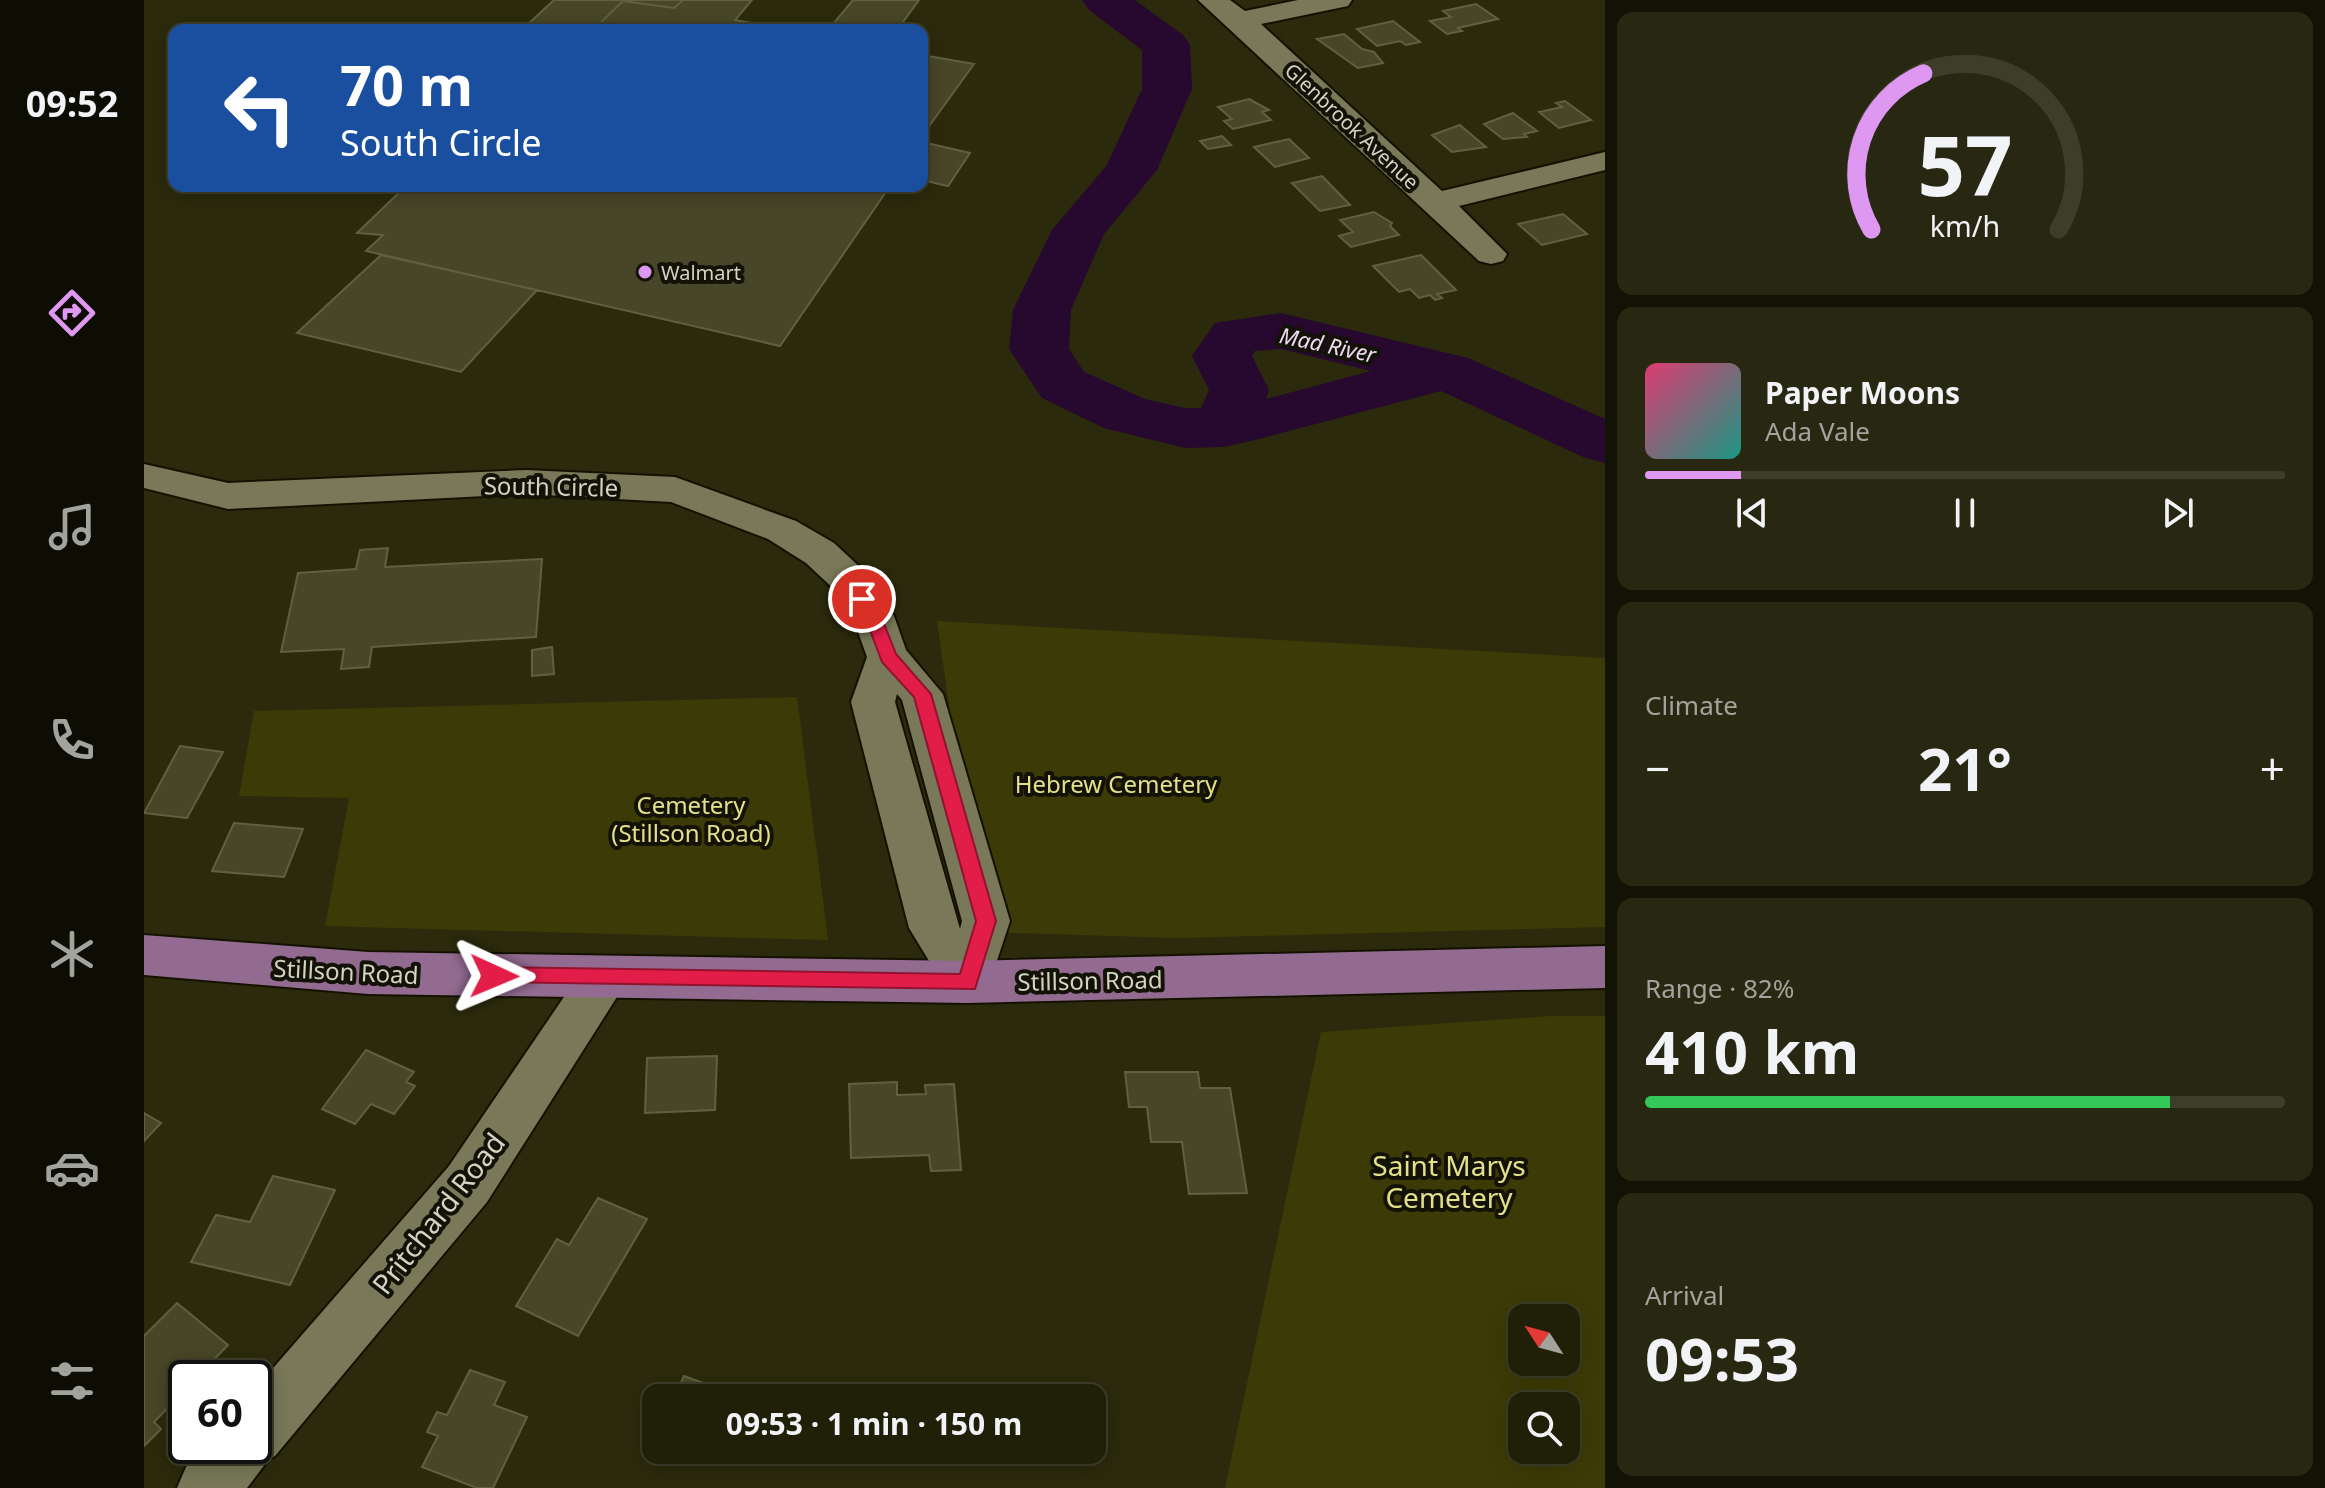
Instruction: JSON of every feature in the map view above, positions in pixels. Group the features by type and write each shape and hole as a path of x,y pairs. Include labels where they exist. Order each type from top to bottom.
{"main road":[{"name":"Stillson Road","path":"144,955 368,973 968,982 1605,967"}],"street":[{"name":"Glenbrook Avenue","path":"1212,0 1240,20 1491,254"},
{"path":"1240,20 1338,0"},
{"path":"1434,203 1605,161"},
{"name":"South Circle","path":"144,476 228,496 526,482 675,490 782,530 820,553 851,582 873,616 888,657 873,702 933,928 968,982"},
{"name":"Pritchard Road","path":"272,1414 468,1184 604,978"},
{"path":"207,1488 228,1464"}],"green space":[{"name":"Hebrew Cemetery","path":"937,621 1605,658 1605,927 1178,938 981,932"},
{"name":"Cemetery (Stillson Road)","path":"797,697 828,940 325,926 349,798 239,796 254,711"},
{"name":"Saint Marys Cemetery","path":"1551,1016 1605,1016 1605,1488 1225,1488 1321,1032"}],"building":[{"path":"554,0 683,0 674,8 623,1 599,24 528,24"},
{"path":"683,0 752,0 735,20 757,24 599,24 623,1 674,8"},
{"path":"853,0 919,0 902,24 833,24"},
{"path":"1476,4 1498,19 1458,28 1462,31 1447,34 1430,21 1451,17 1443,11"},
{"path":"1393,21 1420,42 1406,45 1400,41 1377,46 1357,29"},
{"path":"1344,34 1362,49 1374,52 1383,63 1358,68 1317,39"},
{"path":"928,56 974,64 928,128"},
{"path":"1249,99 1269,110 1262,112 1271,120 1233,129 1224,121 1232,119 1218,107"},
{"path":"1565,101 1591,120 1559,128 1539,112 1562,107 1556,103"},
{"path":"1513,113 1537,131 1524,134 1527,137 1503,139 1484,124"},
{"path":"1460,125 1486,147 1452,152 1432,135"},
{"path":"1222,136 1231,145 1208,149 1200,141"},
{"path":"1289,139 1309,158 1275,167 1254,147"},
{"path":"928,143 970,153 948,186 928,181"},
{"path":"1322,176 1350,205 1320,211 1292,183"},
{"name":"Walmart","path":"400,192 886,192 780,346 366,251 383,235 357,233"},
{"path":"1374,212 1392,223 1390,226 1399,235 1351,247 1339,236 1353,232 1340,220"},
{"path":"1563,214 1587,234 1542,245 1518,224"},
{"path":"381,255 537,290 461,372 297,333"},
{"path":"1421,255 1456,290 1437,294 1442,298 1435,300 1430,295 1419,298 1410,289 1399,292 1373,266"},
{"path":"388,548 385,567 542,559 536,637 372,647 369,667 341,669 344,649 281,652 298,573 356,569 360,550"},
{"path":"552,647 554,674 532,676 532,650"},
{"path":"180,746 223,752 187,818 144,813"},
{"path":"234,823 303,829 284,877 212,871"},
{"path":"366,1050 414,1072 406,1082 415,1086 394,1114 371,1104 355,1124 322,1109"},
{"path":"717,1056 715,1110 645,1113 647,1058"},
{"path":"1125,1072 1198,1072 1200,1088 1230,1088 1247,1193 1189,1194 1182,1142 1151,1142 1147,1107 1129,1107"},
{"path":"897,1082 897,1095 926,1094 925,1085 954,1084 961,1170 931,1171 929,1155 851,1158 849,1084"},
{"path":"144,1113 161,1123 144,1141"},
{"path":"273,1176 335,1190 290,1285 191,1262 216,1215 250,1222"},
{"path":"598,1198 647,1219 578,1336 516,1306 557,1239 569,1245"},
{"path":"177,1303 228,1345 213,1360 168,1360 168,1408 154,1422 161,1429 144,1446 144,1336"},
{"path":"470,1370 505,1382 494,1405 527,1417 493,1488 477,1488 422,1467 438,1436 427,1432 437,1412 447,1415"},
{"path":"684,1376 706,1384 680,1384"}],"waterway":[{"name":"Mad River","path":"1105,0 1166,45 1167,89 1131,170 1079,230 1042,310 1039,349 1063,385 1126,414 1185,428 1223,427"},
{"name":"Mad River","path":"1223,427 1239,390 1222,356 1236,335 1281,331 1447,371 1605,443"},
{"path":"1223,427 1439,373"}],"place":[{"name":"Walmart","path":"645,272"}],"route":[{"path":"494,976 968,982 986,921 978,892 922,694 888,657 873,616 862,599"}]}
